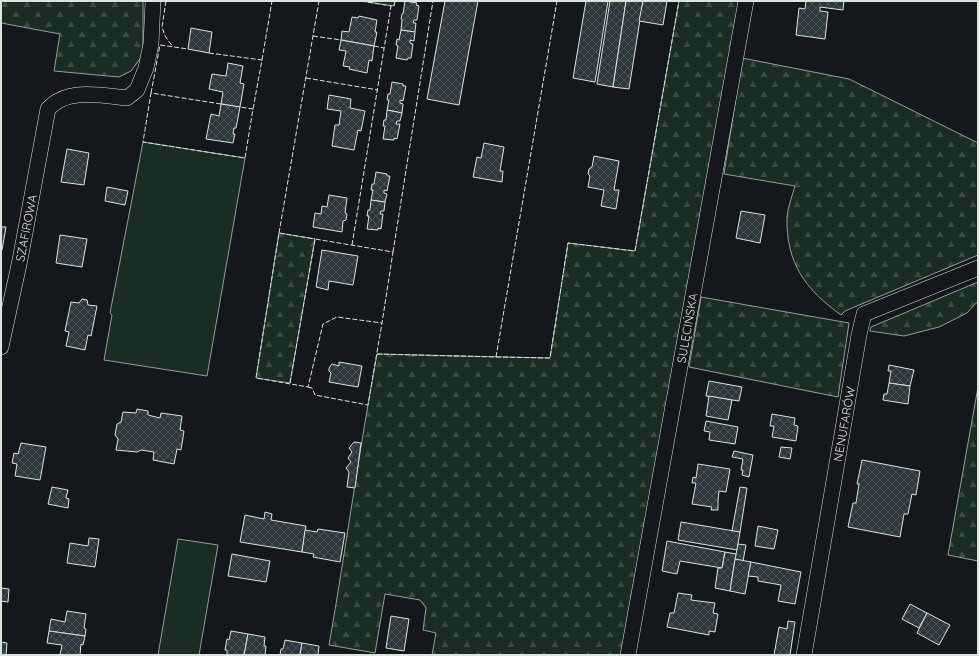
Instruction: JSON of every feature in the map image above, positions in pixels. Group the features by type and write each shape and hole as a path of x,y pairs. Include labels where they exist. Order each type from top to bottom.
{"street":[{"name":"SZAFIROWA","path":"1,347 20,260 48,109 59,100 74,96 94,95 127,98 137,90 146,68 151,44 153,1"},
{"name":"SULĘCIŃSKA","path":"628,655 746,1"},
{"name":"NENUFARÓW","path":"804,655 859,335 864,314 978,268"}],"green space":[{"path":"1,1 143,1 143,55 131,71 119,77 54,71 60,34 1,23"},
{"path":"361,1 395,1 394,6"},
{"path":"679,1 740,1 622,655 432,655 436,633 423,630 426,608 420,600 385,594 375,653 329,645 377,354 550,358 568,243 635,251"},
{"path":"742,58 849,79 978,143 978,255 845,311 841,315 828,305 817,295 800,274 790,248 787,217 795,186 724,174"},
{"path":"143,142 245,158 207,376 104,360 112,315 110,313"},
{"path":"279,233 315,239 290,383 256,378"},
{"path":"978,282 978,301 967,313 939,327 904,336 870,331 871,327"},
{"path":"701,297 849,323 838,397 689,367"},
{"path":"978,387 978,561 948,555"},
{"path":"178,539 218,545 199,655 158,655"}],"building":[{"path":"405,1 417,3 416,5 419,6 417,20 414,20 413,23 416,23 415,32 401,30 401,19"},
{"path":"445,1 478,1 459,105 427,99"},
{"path":"586,1 608,1 595,82 573,78"},
{"path":"610,1 626,1 613,87 597,84"},
{"path":"626,1 643,1 629,89 613,87"},
{"path":"643,1 667,1 663,25 639,21"},
{"path":"806,1 844,1 843,10 820,7 820,11 828,12 825,39 796,35 799,8 805,9"},
{"path":"359,16 377,20 375,32 377,32 374,46 341,40 342,31 349,32 352,17 358,18"},
{"path":"191,28 212,32 209,53 188,49"},
{"path":"401,30 415,32 414,41 410,40 410,43 413,44 411,58 408,58 407,60 396,58 398,46 396,45 397,39 399,40"},
{"path":"341,40 374,46 372,61 369,60 367,73 343,66 346,51 339,50"},
{"path":"228,63 243,66 240,83 244,84 240,107 221,104 223,92 209,89 212,74 226,76"},
{"path":"392,82 406,86 403,101 400,100 400,103 403,104 402,113 387,110 389,100 387,100 388,94 390,94"},
{"path":"329,95 351,99 350,108 365,111 361,131 358,130 354,150 332,146 335,125 339,125 341,111 327,109"},
{"path":"221,104 240,107 236,128 234,128 233,134 235,134 233,143 206,139 211,114 219,116"},
{"path":"387,110 402,113 400,121 397,121 396,124 400,124 397,139 394,138 394,140 383,139 385,126 383,126 384,120 386,120"},
{"path":"484,143 504,147 500,171 503,171 502,182 473,177 477,157 481,158"},
{"path":"67,149 89,153 84,185 61,182"},
{"path":"594,156 619,161 614,190 619,190 616,209 601,206 604,190 588,187 590,176 588,174 589,169 592,167"},
{"path":"376,172 390,176 387,191 384,190 384,193 387,194 385,202 371,200 373,190 371,190 372,184 374,184"},
{"path":"107,187 128,191 125,205 105,201"},
{"path":"329,195 347,198 345,213 347,214 346,220 343,221 342,232 313,227 315,213 321,214 322,206 327,207"},
{"path":"371,200 385,202 384,211 381,211 380,214 383,214 381,229 378,228 378,230 367,229 369,216 367,216 368,210 370,210"},
{"path":"741,211 765,215 760,243 736,238"},
{"path":"1,227 6,227 2,250 1,250"},
{"path":"60,235 87,239 82,267 56,263"},
{"path":"322,250 358,256 353,285 329,281 328,290 316,287"},
{"path":"82,299 87,300 88,305 97,306 91,336 88,335 85,350 66,346 69,332 65,331 71,302 79,303"},
{"path":"339,362 362,366 358,387 329,382 331,373 329,368 332,364 339,366"},
{"path":"889,365 914,370 910,386 889,383 891,371 888,371"},
{"path":"709,381 742,387 739,401 706,396"},
{"path":"889,383 910,386 908,404 883,400 884,394 887,394"},
{"path":"709,396 732,400 728,420 706,416"},
{"path":"137,409 148,411 148,415 160,418 161,413 182,416 180,430 184,431 181,450 177,449 174,464 153,460 154,452 141,450 137,452 116,450 118,439 115,435 117,424 121,422 123,412 136,413"},
{"path":"772,414 795,418 794,425 798,426 796,441 772,437 774,426 770,426"},
{"path":"706,421 738,427 735,444 709,440 710,432 704,431"},
{"path":"354,442 361,443 355,488 347,487 349,472 346,468 351,462 348,458 352,452 349,448"},
{"path":"21,443 46,447 40,480 15,476 17,464 12,463 14,453 18,454"},
{"path":"781,447 792,448 790,459 779,457"},
{"path":"734,451 753,455 749,477 742,475 743,470 741,470 743,459 732,457"},
{"path":"862,460 920,471 916,495 912,494 908,514 904,514 900,537 848,527 853,503 856,503 859,484 857,484"},
{"path":"698,464 730,469 726,492 719,491 718,510 711,510 712,507 692,504 696,483 692,483 693,477 696,478"},
{"path":"52,487 68,490 66,498 69,499 68,508 48,504"},
{"path":"740,487 747,488 740,532 732,531"},
{"path":"265,512 272,514 271,520 306,526 302,552 240,542 245,515 264,519"},
{"path":"681,522 740,532 737,550 678,540"},
{"path":"758,526 778,530 774,549 755,546"},
{"path":"318,529 345,533 340,562 313,557 314,554 302,552 305,530 317,532"},
{"path":"89,538 99,539 95,567 67,563 70,543 88,546"},
{"path":"667,541 725,552 722,568 680,561 677,574 662,571"},
{"path":"738,544 746,545 743,561 735,559"},
{"path":"725,552 736,554 730,591 715,588 718,568 722,568"},
{"path":"232,554 270,561 266,582 228,576"},
{"path":"735,559 751,562 745,594 730,591"},
{"path":"751,562 801,572 795,604 778,601 781,585 758,581 758,577 748,576"},
{"path":"1,588 9,589 8,602 1,601"},
{"path":"678,593 692,595 691,600 715,603 713,613 718,614 715,632 709,631 709,635 667,627 670,613 674,613"},
{"path":"910,604 927,613 919,628 902,619"},
{"path":"67,611 86,614 84,628 86,629 85,636 49,631 51,619 65,622"},
{"path":"927,613 950,625 939,645 917,633"},
{"path":"391,616 409,619 404,651 386,648"},
{"path":"788,621 795,622 790,655 774,655 779,627 787,629"},
{"path":"49,631 85,636 83,645 81,644 80,655 60,655 62,645 47,643"},
{"path":"231,631 248,634 244,655 227,655 227,650 225,650 227,639 229,640"},
{"path":"248,634 265,637 265,655 244,655"},
{"path":"285,640 302,643 300,655 280,655"},
{"path":"1,642 7,643 6,655 1,655"},
{"path":"302,643 319,646 318,655 300,655"}],"fence":[{"path":"166,1 162,27 165,36 173,47"},
{"path":"262,60 272,1"},
{"path":"279,233 319,1"},
{"path":"361,1 391,6"},
{"path":"352,245 391,6 394,6 395,1"},
{"path":"393,252 433,1"},
{"path":"377,354 496,357 557,1"},
{"path":"496,357 550,358 568,243 635,251 679,1"},
{"path":"313,36 341,40"},
{"path":"151,93 160,45 188,49"},
{"path":"374,46 384,48"},
{"path":"209,53 262,60 253,109"},
{"path":"306,78 378,90"},
{"path":"221,104 151,93 143,142 245,158 253,109 240,107"},
{"path":"290,383 315,239 393,252 382,323 337,317 323,324 308,387 256,378 279,233 315,239"},
{"path":"308,387 312,388 315,395 368,405 382,323"}]}
